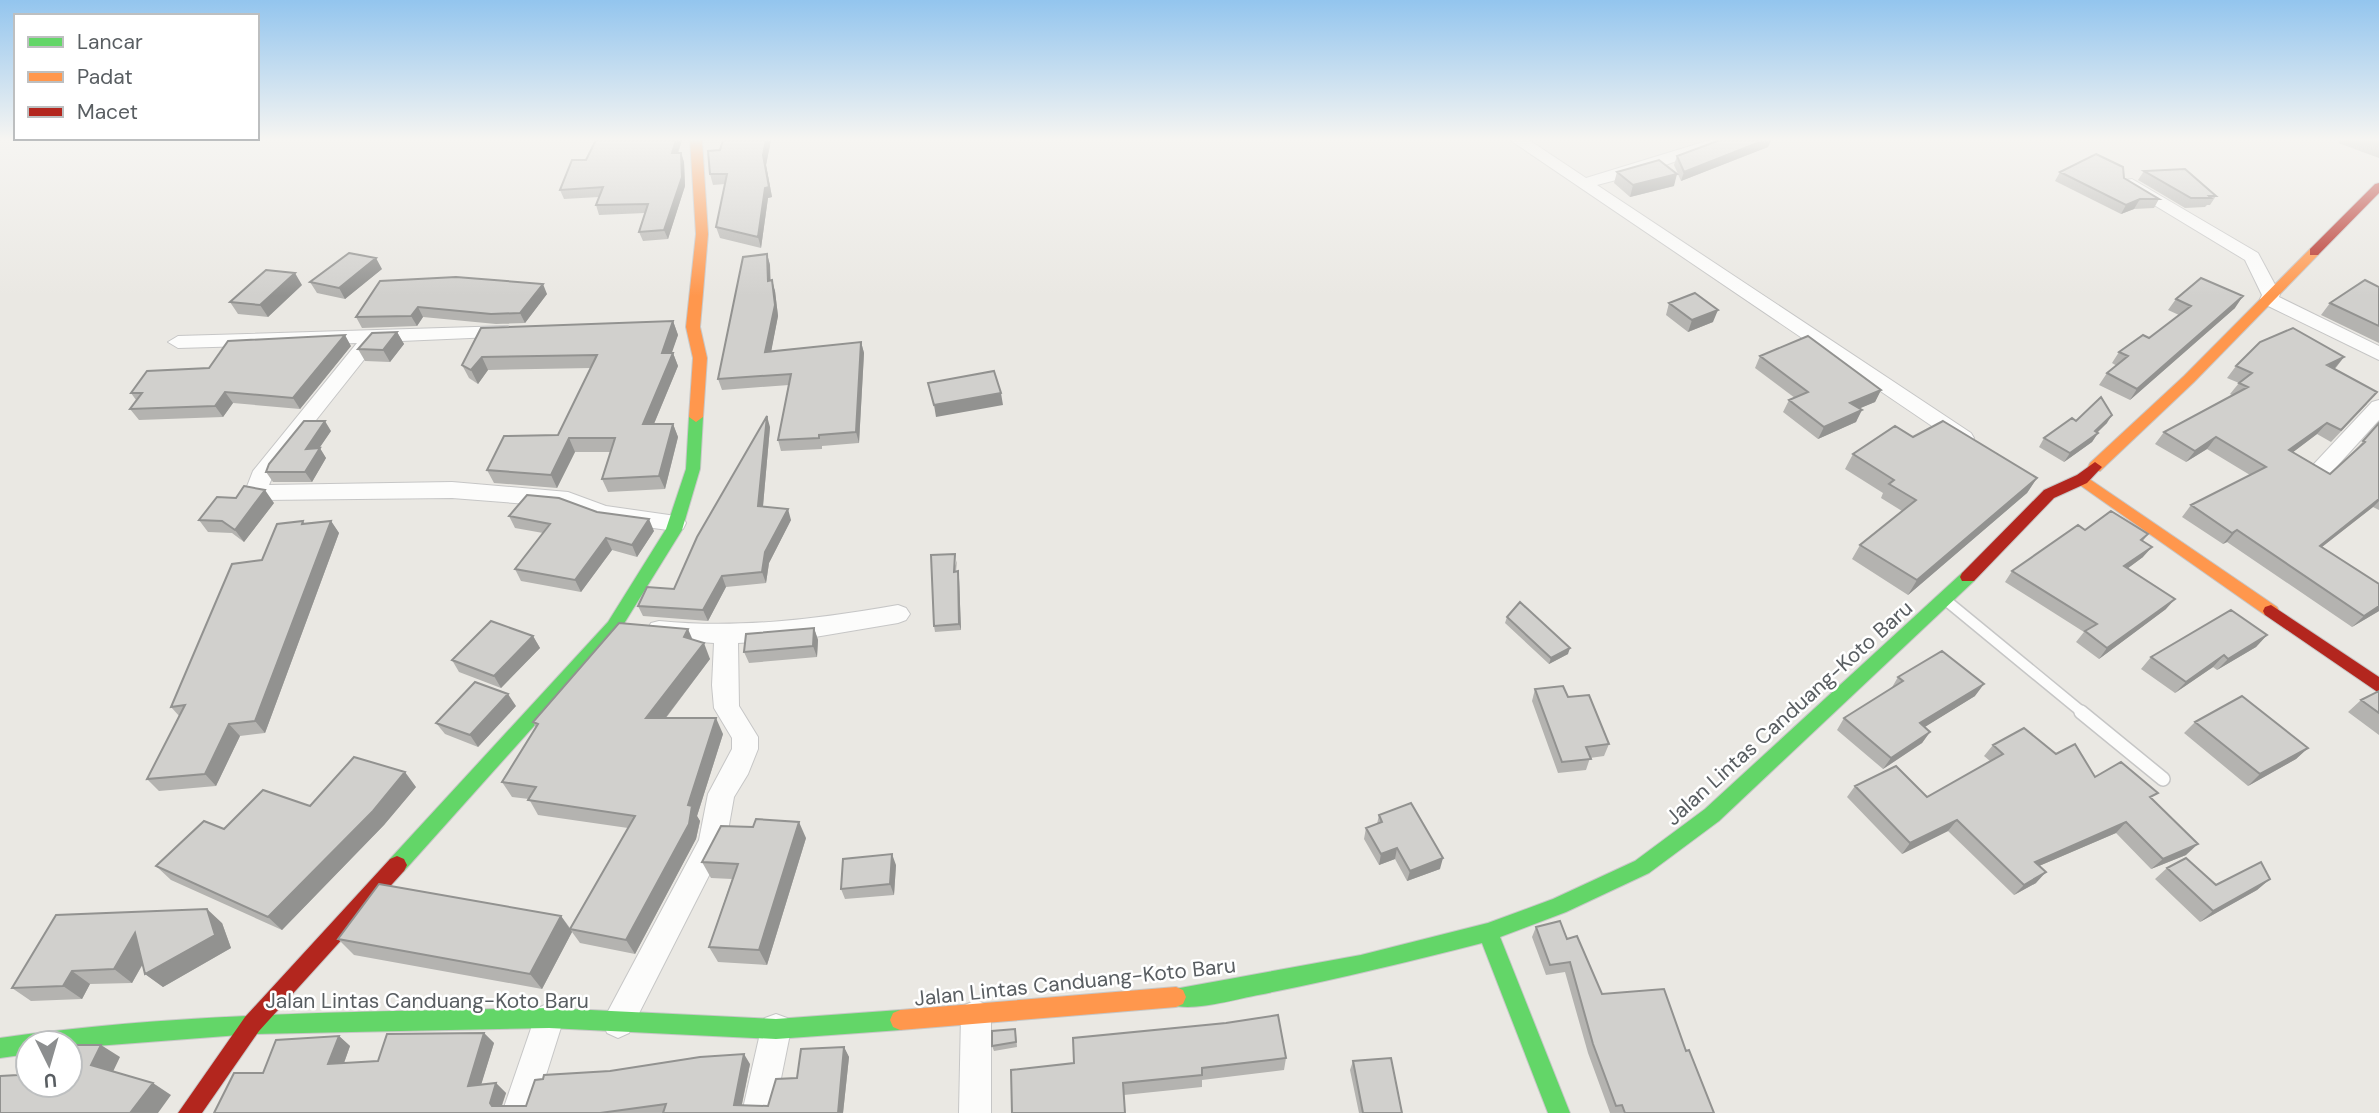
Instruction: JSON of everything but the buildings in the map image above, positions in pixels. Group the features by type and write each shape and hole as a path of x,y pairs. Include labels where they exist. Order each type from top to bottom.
{"main road":[{"path":"189,1113 252,1024 568,680 614,626 641,587 676,523 693,469 700,358 687,327 702,234 699,192"},
{"name":"Jalan Lintas Canduang-Koto Baru","path":"84,1036 252,1024 549,1018 776,1029 976,1015 1211,994 1362,965 1488,932 1559,906 1642,867 1712,815 1946,600 2043,491 2082,479 2373,192"},
{"path":"2082,479 2379,686"},
{"path":"1488,932 1559,1113"}],"street":[{"path":"1594,192 1980,449"},
{"path":"2144,192 2252,257 2270,296 2379,354"},
{"path":"178,342 526,331"},
{"path":"373,335 264,471 257,489 272,495 452,491 568,500 603,513 676,523"},
{"path":"2320,471 2379,407"},
{"path":"614,626 685,634 726,634 821,628 898,614"},
{"path":"618,1023 712,842 721,794 739,766 745,749 745,737 727,708 724,685 726,634"},
{"path":"975,1113 976,1015"},
{"path":"518,1113 549,1018"},
{"path":"758,1113 776,1029"}],"lane":[{"path":"1946,600 2163,779"}],"traffic: fast":[{"path":"397,865 614,626 674,530 693,469 696,417"},
{"path":"1176,997 1211,994 1361,965 1488,932 1559,906 1642,867 1712,815 1968,577"},
{"path":"1488,932 1559,1113"},
{"path":"84,1036 252,1024 549,1018 776,1029 900,1020"},
{"path":"0,1048 14,1046"}],"traffic: slow":[{"path":"696,417 700,358 693,327 702,234 699,192"},
{"path":"2095,467 2189,379 2314,252"},
{"path":"2082,479 2271,611"},
{"path":"900,1020 1176,997"}],"traffic: jam":[{"path":"2314,252 2373,192"},
{"path":"1968,577 2049,494 2082,479 2095,467"},
{"path":"2271,611 2379,686"},
{"path":"189,1113 252,1024 397,865"}]}
